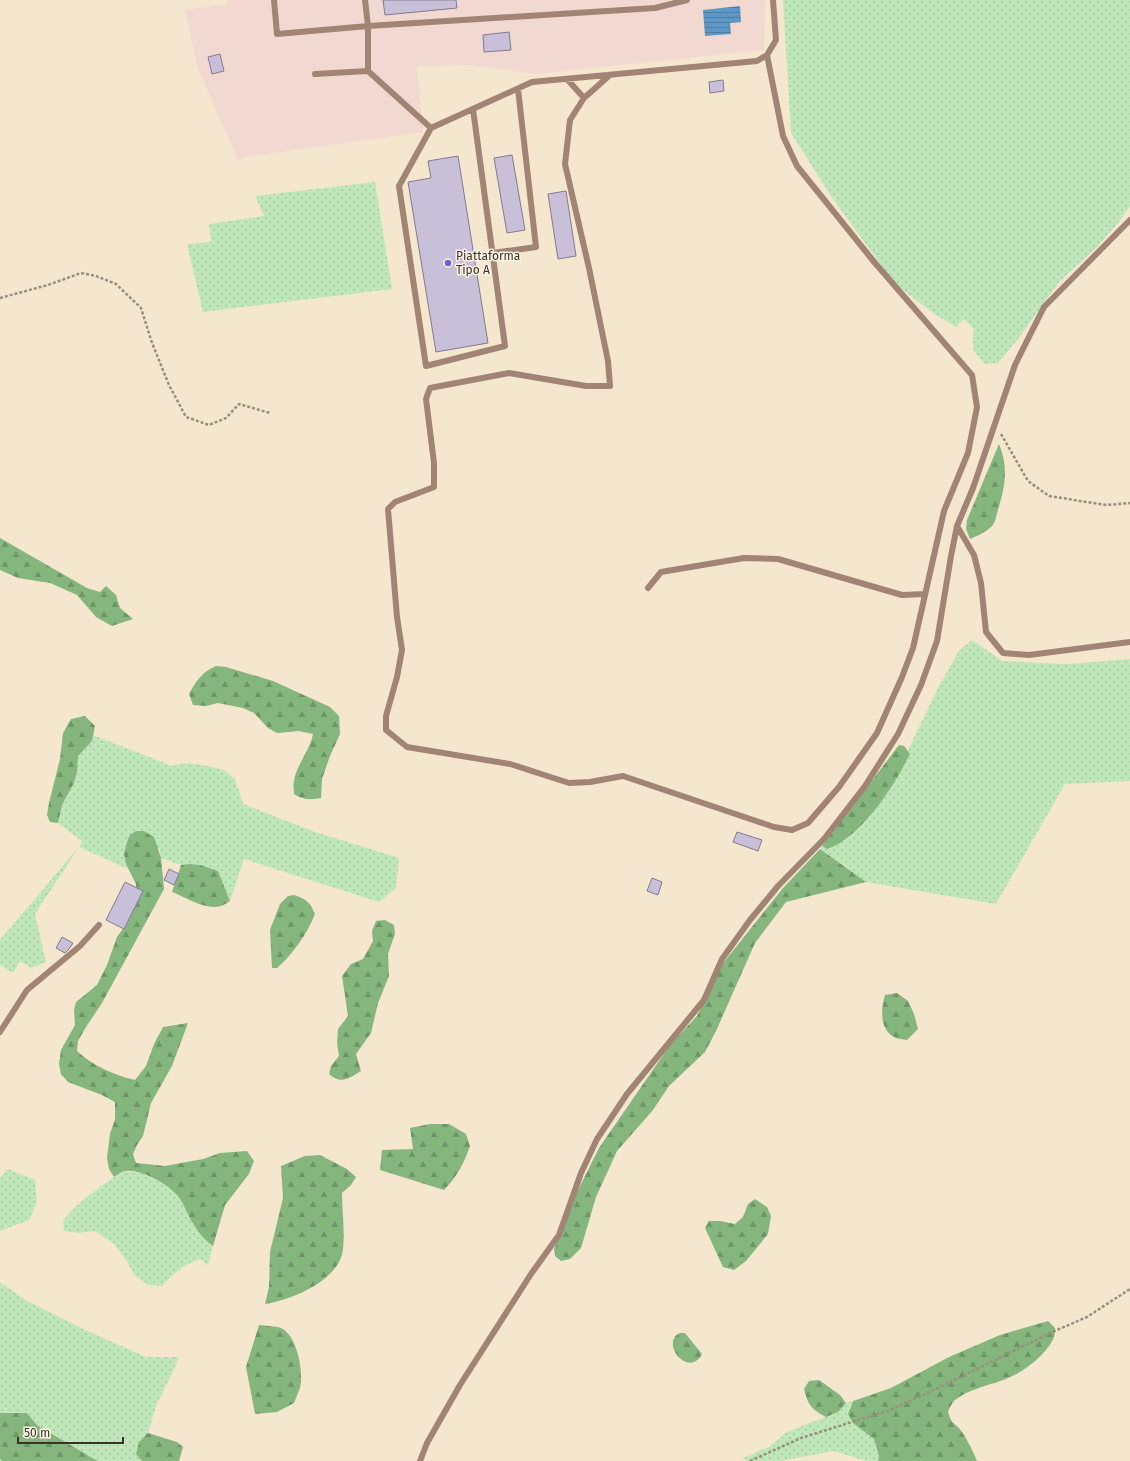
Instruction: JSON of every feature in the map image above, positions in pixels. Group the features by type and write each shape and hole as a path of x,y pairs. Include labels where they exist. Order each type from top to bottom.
{"lane":[{"path":"274,0 277,34 368,26 655,8 687,0"},
{"path":"365,0 368,26 368,71"},
{"path":"473,109 505,346 426,366 399,186 431,128 532,82 757,61 767,55 776,40 773,0"},
{"path":"610,75 584,98 570,120 565,164 589,268 608,361 610,386 586,386 509,373 430,388 426,399 434,463 434,487 395,502 388,509 397,617 402,650 397,677 386,716 386,730 407,746 510,764 569,783 590,782 623,776 774,827 792,830 808,823 839,787 877,733 902,678 913,648 944,511 968,453 977,406 972,375 875,263 797,166 783,136 767,55"},
{"path":"315,74 368,71 431,128"},
{"path":"567,79 584,98"},
{"path":"493,253 536,247 518,89"},
{"path":"420,1461 426,1444 460,1385 531,1274 559,1235 581,1173 597,1139 627,1094 704,1000 722,959 750,920 778,886 828,833 865,786 898,734 921,685 937,641 957,526 973,488 1015,365 1044,307 1130,220"},
{"path":"957,526 974,555 981,582 986,632 1003,653 1030,655 1130,642"},
{"path":"648,588 661,572 744,558 778,559 902,595 925,594"},
{"path":"0,1032 27,990 80,946 99,925"}],"path":[{"path":"0,298 48,285 81,273 96,276 116,284 142,308 152,343 169,385 186,417 209,425 226,418 239,404 270,413"},
{"path":"995,423 1015,461 1028,481 1050,496 1106,505 1130,503"},
{"path":"750,1461 801,1438 890,1410 1050,1333 1087,1317 1130,1289"}],"shaded area":[{"path":"227,0 765,0 764,50 536,74 470,65 417,66 423,132 252,156 238,160 198,69 185,10 227,4"}],"green space":[{"path":"783,0 1130,0 1130,206 1118,223 1097,247 1059,282 1018,339 998,363 985,364 977,355 973,345 974,329 964,319 956,327 936,315 895,284 831,196 791,133"},
{"path":"375,182 392,289 203,312 187,244 211,242 209,224 264,216 255,196"},
{"path":"999,444 1004,461 1005,478 996,519 989,529 970,539 966,529 967,520"},
{"path":"0,538 87,588 100,592 106,586 116,595 120,608 133,619 112,626 96,617 77,595 50,583 18,578 0,570"},
{"path":"972,640 1002,661 1068,664 1130,659 1130,781 1065,784 996,904 866,882 820,849 822,846 827,849 849,837 866,821 883,799 910,754 908,750 939,686 959,651"},
{"path":"216,666 226,667 273,681 330,707 339,716 340,734 322,779 321,798 307,799 294,794 295,775 313,734 299,731 277,733 268,728 254,713 243,708 218,703 206,706 193,705 189,694 203,674"},
{"path":"85,716 95,726 92,741 78,756 77,772 74,783 62,805 58,823 50,822 47,815 60,759 63,733 71,719"},
{"path":"93,735 172,766 183,763 203,765 224,770 235,779 243,804 315,832 399,858 396,888 379,902 244,859 230,901 218,871 189,864 181,865 161,858 159,848 126,864 128,869 79,847 35,914 46,962 31,968 20,961 13,973 0,965 0,940 83,842 58,823 62,805 74,783 77,772 78,756 92,741"},
{"path":"899,745 904,746 910,754 904,767 876,809 852,834 840,843 827,849 822,846"},
{"path":"136,831 144,831 154,837 161,858 164,889 102,1003 78,1041 77,1051 104,1069 135,1080 146,1066 154,1044 163,1027 188,1023 172,1066 151,1103 143,1136 133,1154 136,1163 165,1166 203,1159 220,1153 247,1151 254,1161 249,1174 225,1205 213,1246 198,1231 180,1198 167,1186 146,1174 138,1172 124,1171 114,1177 109,1169 107,1158 110,1134 115,1119 115,1102 102,1095 68,1082 61,1074 59,1064 61,1050 75,1025 74,1010 76,1002 97,985 107,965 117,937 125,926 137,894 136,884 126,864 124,854 130,835"},
{"path":"820,849 866,882 786,902 755,943 716,1031 705,1052 669,1086 653,1110 617,1151 596,1197 581,1248 570,1259 561,1261 555,1256 554,1249 577,1192 599,1148 670,1045 697,1016 720,967 783,888"},
{"path":"181,865 200,865 218,871 230,901 221,906 209,907 172,892"},
{"path":"294,895 307,902 315,914 304,936 294,950 277,968 272,968 270,930 280,904 288,896"},
{"path":"385,920 394,925 395,934 388,954 389,976 378,1003 371,1033 356,1054 361,1071 345,1079 338,1079 329,1074 331,1066 339,1056 337,1042 338,1029 348,1016 342,976 351,964 363,959 373,941 372,931 376,921"},
{"path":"897,993 908,1001 914,1014 918,1029 907,1040 898,1039 889,1033 882,1018 885,995"},
{"path":"430,1124 449,1124 466,1134 470,1146 460,1170 444,1190 380,1170 382,1150 413,1149 410,1128"},
{"path":"320,1155 347,1169 356,1177 351,1185 342,1193 344,1242 340,1260 324,1279 313,1287 288,1298 265,1304 269,1287 270,1252 283,1198 281,1166 305,1156"},
{"path":"8,1169 35,1180 37,1202 29,1220 0,1231 0,1178"},
{"path":"125,1171 143,1173 162,1183 177,1194 201,1236 213,1246 208,1265 200,1259 179,1270 162,1286 148,1285 134,1275 127,1261 114,1244 95,1231 79,1233 64,1231 63,1221 83,1200 108,1181"},
{"path":"755,1199 767,1207 771,1216 768,1234 746,1261 734,1270 723,1267 705,1228 709,1221 720,1221 735,1224 743,1217 748,1204"},
{"path":"0,1282 27,1301 83,1329 146,1357 179,1357 156,1406 148,1433 139,1442 142,1461 100,1461 94,1459 37,1425 27,1413 0,1413"},
{"path":"1048,1321 1055,1328 1054,1336 1051,1344 1040,1357 1025,1369 1010,1377 972,1390 960,1396 954,1401 948,1411 950,1419 964,1435 977,1461 878,1461 879,1456 874,1439 854,1424 848,1414 853,1401 891,1388 949,1357 1000,1335"},
{"path":"259,1325 281,1328 287,1332 298,1355 301,1381 294,1403 277,1412 255,1414 246,1367"},
{"path":"680,1333 685,1333 702,1354 696,1361 690,1363 684,1361 678,1357 674,1351 674,1338"},
{"path":"819,1380 840,1395 846,1403 838,1412 826,1417 817,1412 811,1406 804,1389 809,1381"},
{"path":"853,1401 849,1408 854,1424 874,1439 879,1456 878,1461 866,1461 834,1451 780,1461 746,1461 743,1458 769,1447 787,1432 838,1412 846,1403"},
{"path":"0,1413 27,1413 37,1425 99,1461 2,1461 0,1459"},
{"path":"148,1433 177,1442 183,1447 179,1461 142,1461 136,1454 139,1442"}],"water":[{"path":"740,6 741,22 730,23 731,34 705,36 703,10"}],"building":[{"path":"383,0 456,0 457,8 385,15"},
{"path":"509,32 511,50 484,52 483,35"},
{"path":"220,54 224,71 212,74 208,57"},
{"path":"723,80 724,91 710,93 709,82"},
{"path":"512,155 525,230 507,233 494,158"},
{"name":"Piattaforma Tipo A","path":"458,156 488,343 436,352 408,182 431,178 428,161"},
{"path":"566,191 576,256 558,259 548,194"},
{"path":"737,832 762,840 758,851 733,842"},
{"path":"169,869 179,874 174,885 164,880"},
{"path":"652,878 662,882 658,895 647,891"},
{"path":"125,882 143,891 124,929 106,920"},
{"path":"62,937 73,943 65,953 56,948"}],"place":[{"name":"Piattaforma Tipo A","path":"448,263"}]}
